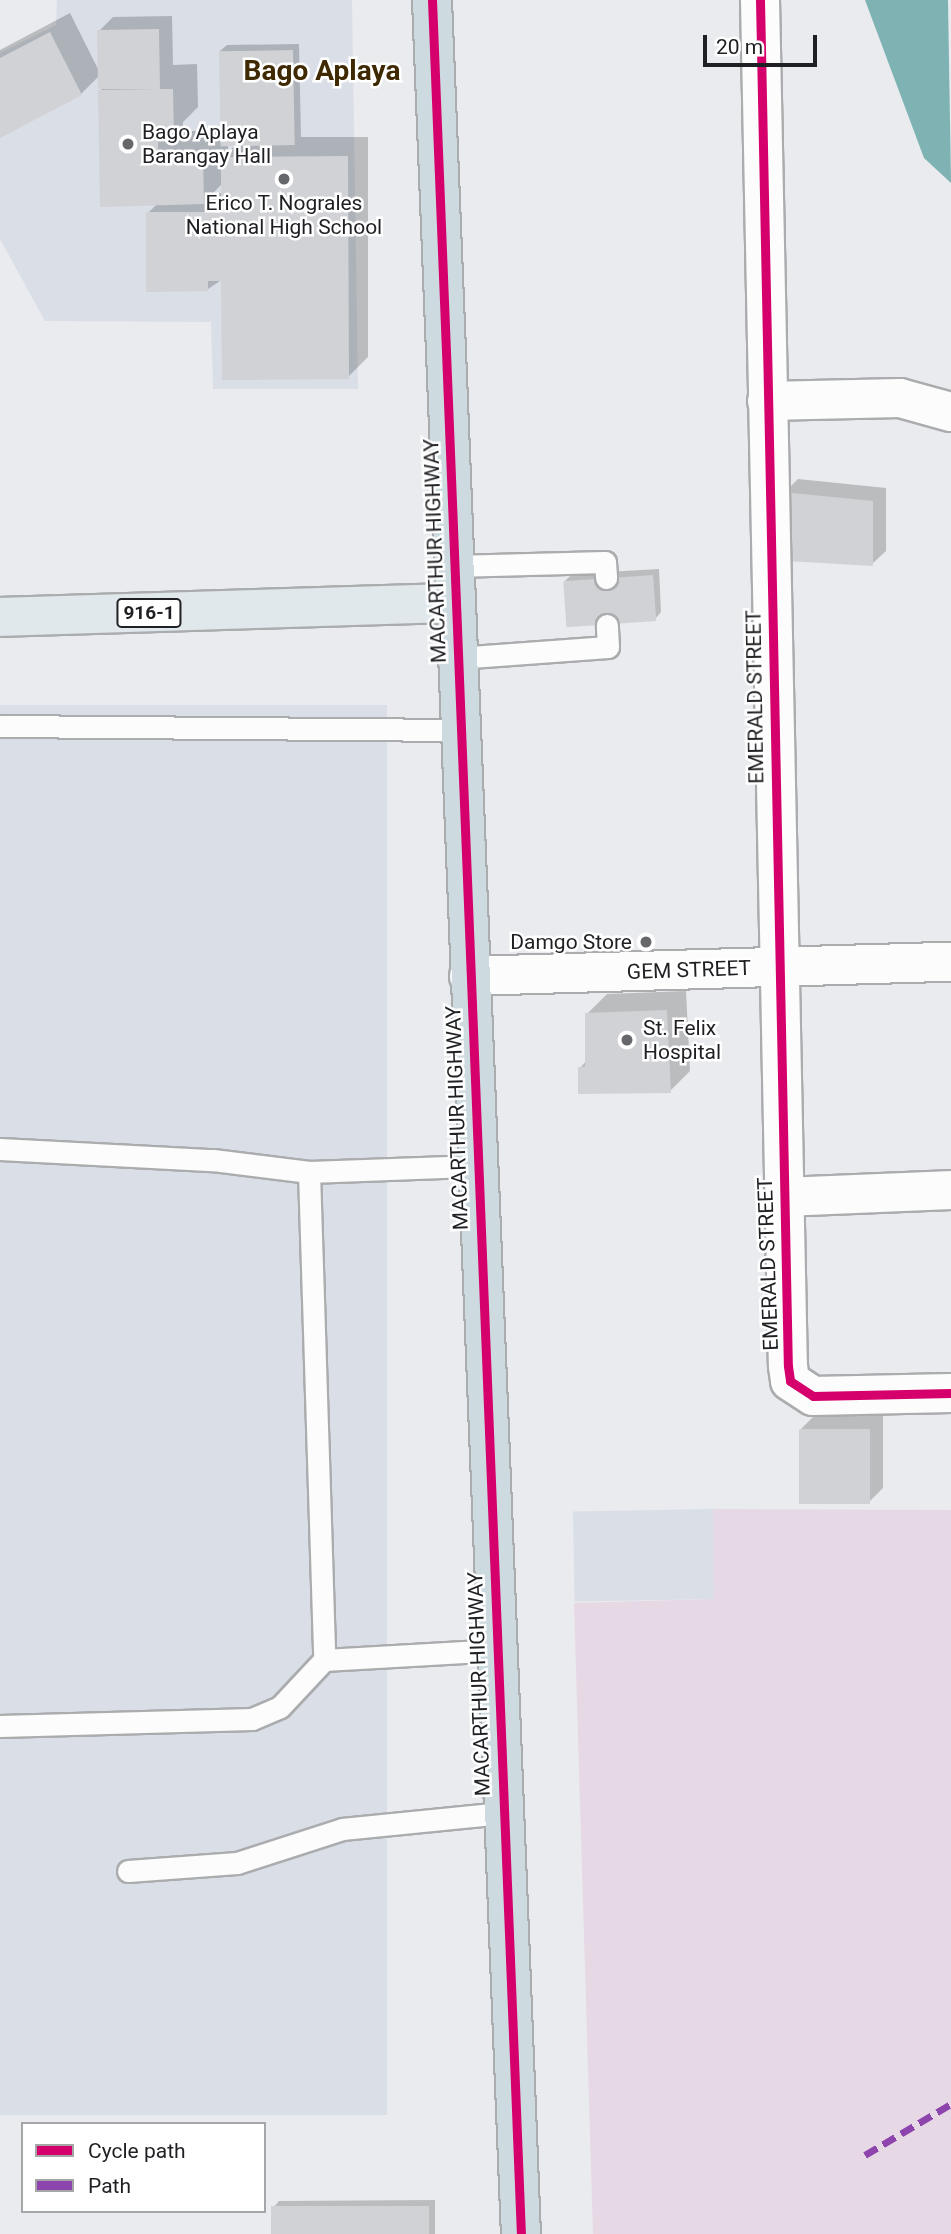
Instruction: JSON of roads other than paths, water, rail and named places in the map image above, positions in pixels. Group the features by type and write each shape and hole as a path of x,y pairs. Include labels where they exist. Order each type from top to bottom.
{"highway":[{"name":"MACARTHUR HIGHWAY","path":"432,0 495,1650 521,2234"}],"main road":[{"name":"916-1","path":"0,617 454,603"}],"street":[{"name":"EMERALD STREET","path":"760,0 777,967 788,1367 790,1381 800,1389 828,1398 951,1393"},
{"path":"767,401 900,398 951,412"},
{"name":"GEM STREET","path":"469,976 951,962"},
{"path":"783,1197 951,1190"}],"lane":[{"path":"453,566 605,562 606,578"},
{"path":"457,658 608,647 607,625"},
{"path":"0,726 460,730"},
{"path":"0,1149 213,1160 309,1172 476,1166"},
{"path":"309,1172 324,1660"},
{"path":"0,1726 252,1719 280,1707 324,1660 495,1650"},
{"path":"128,1871 237,1863 342,1829 502,1813"}],"water":[{"path":"865,0 948,0 951,183 924,158"}],"place":[{"name":"Bago Aplaya Barangay Hall","path":"128,144"},
{"name":"Erico T. Nograles National High School","path":"284,179"},
{"name":"Damgo Store","path":"646,942"},
{"name":"St. Felix Hospital","path":"627,1040"}],"district":[{"name":"Bago Aplaya","path":"322,71"}]}
